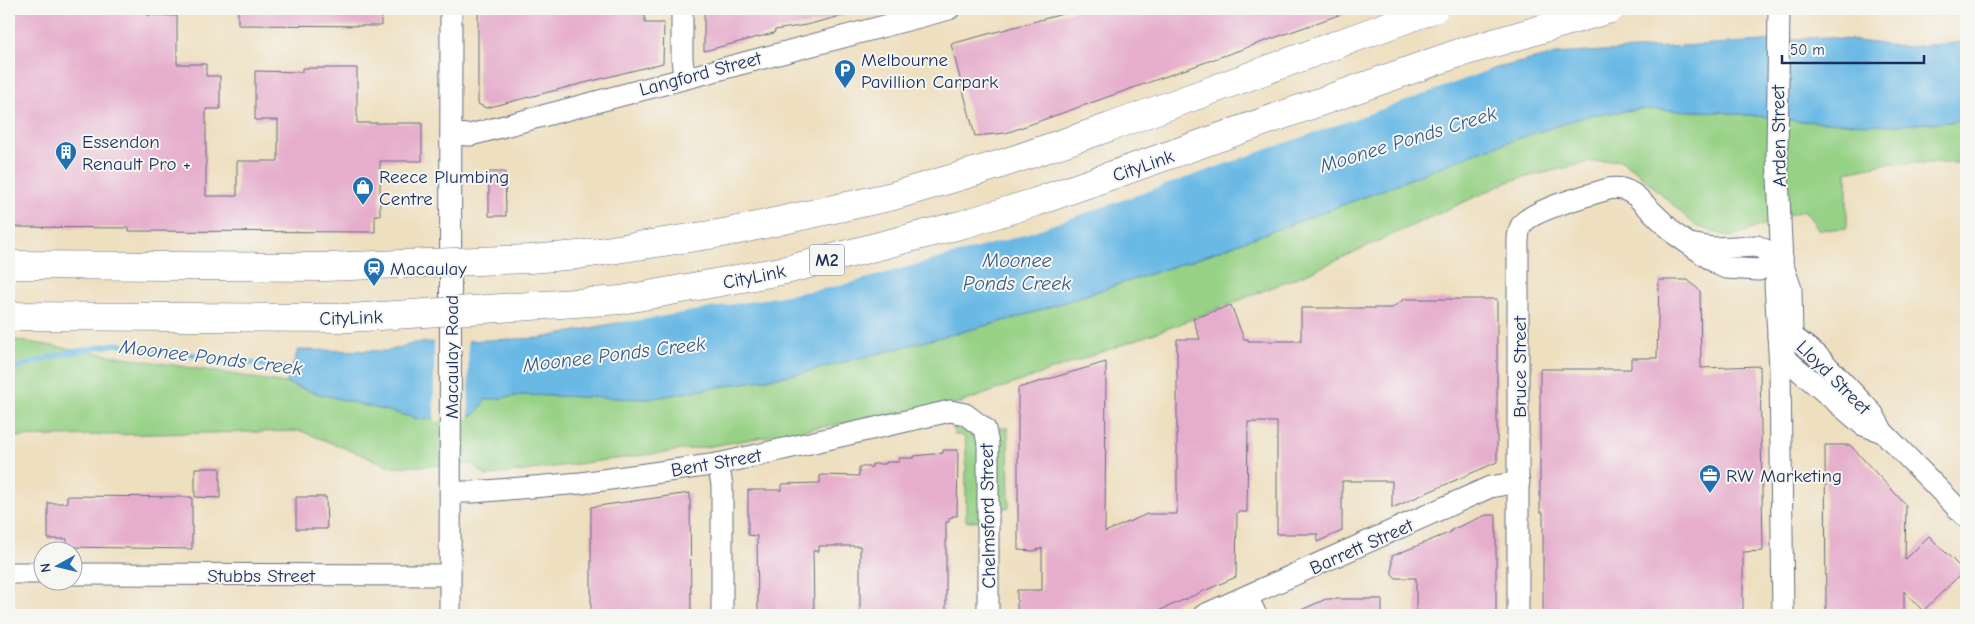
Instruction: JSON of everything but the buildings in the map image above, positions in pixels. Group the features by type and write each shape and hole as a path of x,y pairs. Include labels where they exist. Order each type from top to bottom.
{"highway":[{"path":"9,265 325,267 530,260 578,255 729,232 893,196 998,166 1434,9"},
{"name":"CityLink","path":"9,316 358,318 621,300 786,270 964,224 1036,202 1456,54 1610,9"}],"street":[{"name":"Macaulay Road","path":"450,615 451,9"},
{"path":"682,9 684,77"},
{"name":"Langford Street","path":"451,134 470,135 478,133 910,14 949,9"},
{"name":"Arden Street","path":"1779,9 1776,154 1782,260 1791,288 1783,342 1783,615"},
{"name":"Bruce Street","path":"1518,615 1518,236 1527,218 1538,212 1608,189 1619,188 1636,196 1664,225 1686,242 1696,246 1713,248 1757,246 1782,260"},
{"name":"Lloyd Street","path":"1783,342 1817,355 1872,414 1883,432 1966,517"},
{"name":"Bent Street","path":"451,492 474,492 581,483 718,464 950,412 966,414 976,420"},
{"name":"Chelmsford Street","path":"976,420 985,429 988,444 988,615"},
{"path":"718,464 722,485 722,615"},
{"name":"Barrett Street","path":"1204,615 1252,606 1490,487 1519,482"},
{"path":"9,573 32,573"},
{"name":"Stubbs Street","path":"82,574 450,575"}],"green space":[{"path":"1642,109 1722,112 1799,121 1895,125 1966,121 1966,163 1888,163 1847,172 1847,228 1819,230 1804,210 1730,237 1696,226 1636,171 1620,160 1590,162 1510,181 1313,271 1177,325 960,403 705,447 486,476 472,464 393,467 301,431 9,437 9,339 286,383 312,392 424,420 485,400 523,395 648,399 802,373 1019,317 1199,258 1372,194 1480,151 1590,115"},
{"path":"954,422 964,423 979,434 983,521 966,521 965,439 962,435 955,435 952,424"},
{"path":"998,428 1008,428 1009,508 998,508"}],"water":[{"name":"Moonee Ponds Creek","path":"1827,37 1905,47 1966,42 1966,121 1895,125 1799,121 1722,112 1642,109 1590,115 1480,151 1372,194 1199,258 1019,317 802,373 648,399 523,395 485,400 475,415 424,420 312,392 286,383 298,350 388,351 415,343 541,338 792,288 899,263 1099,202 1484,71 1556,54"}],"pier":[{"path":"1510,62 1417,97 1017,237 839,286 641,320 586,326 792,285 899,260 1099,199 1483,69"},
{"path":"468,339 469,418 434,422 434,340"}],"waterway":[{"name":"Moonee Ponds Creek","path":"9,370 57,355 116,344 292,369"}],"place":[{"name":"Melbourne Pavillion Carpark","path":"845,89"},
{"name":"Essendon Renault Pro +","path":"66,171"},
{"name":"Reece Plumbing Centre","path":"363,206"},
{"name":"Macaulay","path":"374,287"},
{"name":"RW Marketing","path":"1710,494"}]}
